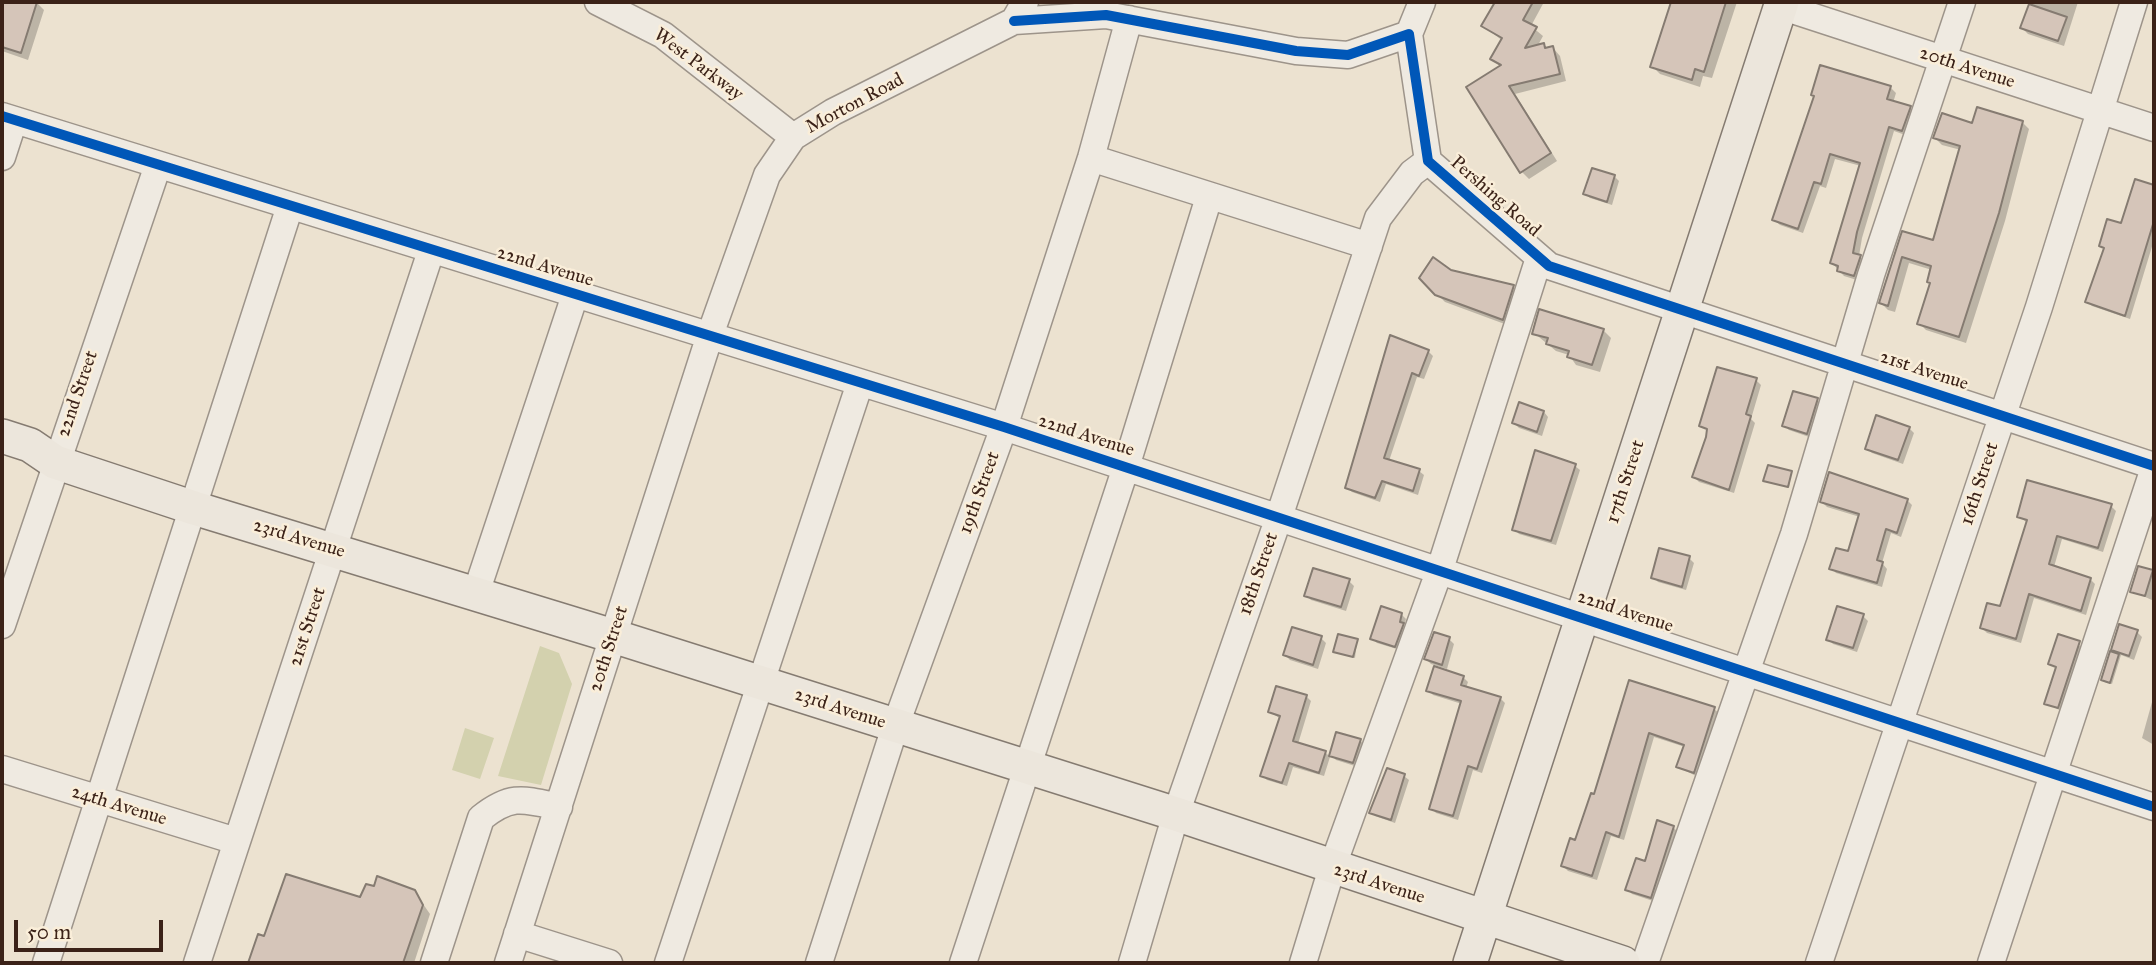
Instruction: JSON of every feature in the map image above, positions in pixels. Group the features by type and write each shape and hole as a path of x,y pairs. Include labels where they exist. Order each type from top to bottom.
{"main road":[{"name":"17th Street","path":"1471,963 1781,4"},
{"name":"23rd Avenue","path":"2,436 30,445 55,462 194,508 476,593 1176,814 1623,963"},
{"name":"23rd Avenue","path":"2,455 24,462 55,462"}],"street":[{"name":"West Parkway","path":"598,2 663,35 793,137"},
{"path":"1020,11 1106,12 1296,51 1348,55 1409,34 1422,2"},
{"path":"1645,963 1794,534 1871,275 1962,2"},
{"name":"16th Street","path":"1819,963 1902,723 2003,416 2134,2"},
{"name":"20th Avenue","path":"1781,4 2154,128"},
{"name":"Morton Road","path":"710,335 767,175 793,137 833,112 1020,11"},
{"name":"19th Street","path":"819,963 895,727 1004,427 1091,158 1106,12"},
{"name":"Pershing Road","path":"1409,34 1428,161 1549,266 1682,310"},
{"path":"2,157 8,118"},
{"name":"22nd Avenue","path":"8,118 1004,427 2154,807"},
{"path":"1091,158 1369,246"},
{"name":"18th Street","path":"1132,963 1176,814 1279,517 1378,218 1412,173 1428,161"},
{"name":"22nd Street","path":"2,625 55,462 158,165"},
{"path":"962,963 1126,467 1209,197"},
{"path":"46,963 290,206"},
{"name":"21st Street","path":"197,963 431,251"},
{"path":"1303,963 1332,868 1440,569 1539,258"},
{"path":"476,593 575,295"},
{"name":"21st Avenue","path":"1682,310 2154,467"},
{"name":"20th Street","path":"508,963 710,335"},
{"path":"668,963 860,383"},
{"path":"1991,963 2055,775 2154,467"},
{"name":"24th Avenue","path":"2,769 236,841"},
{"path":"434,963 481,818 500,803 526,800 559,807"},
{"path":"517,934 609,963"}],"shaded area":[{"path":"540,646 559,653 572,684 541,785 498,776"},
{"path":"465,728 494,738 480,779 452,770"}],"building":[{"path":"2,2 37,2 21,53 2,47"},
{"path":"1495,2 1533,2 1523,20 1537,27 1525,48 1544,43 1545,48 1553,46 1560,74 1509,86 1551,153 1520,173 1466,87 1501,65 1490,59 1502,38 1481,26"},
{"path":"1671,2 1726,2 1704,72 1695,69 1692,80 1650,67"},
{"path":"2029,4 2067,17 2058,41 2020,28"},
{"path":"1820,65 1891,86 1887,99 1911,106 1902,131 1889,127 1857,232 1853,253 1861,255 1854,276 1837,271 1838,266 1830,263 1860,163 1830,154 1821,184 1814,182 1798,229 1772,220 1814,96 1811,95"},
{"path":"1977,107 2023,121 1999,213 1959,337 1917,324 1930,283 1927,282 1931,266 1902,257 1888,306 1879,303 1902,231 1933,240 1960,146 1933,138 1942,113 1972,123"},
{"path":"1592,168 1615,175 1607,202 1583,194"},
{"path":"2135,179 2154,185 2154,221 2125,316 2085,302 2104,248 2099,246 2107,219 2121,223"},
{"path":"1433,257 1451,270 1514,285 1503,320 1435,295 1419,278"},
{"path":"1539,309 1604,329 1592,365 1567,357 1569,351 1546,344 1548,338 1532,334"},
{"path":"1390,335 1429,350 1419,376 1412,373 1384,458 1420,469 1413,491 1382,481 1375,498 1345,488"},
{"path":"1717,367 1757,378 1746,414 1751,416 1729,490 1692,477 1706,437 1707,429 1699,426"},
{"path":"1793,391 1818,398 1807,434 1782,426"},
{"path":"1519,402 1544,411 1537,432 1512,423"},
{"path":"1876,415 1910,427 1898,460 1865,449"},
{"path":"1535,450 1576,464 1551,541 1512,530"},
{"path":"1768,465 1792,471 1788,487 1763,481"},
{"path":"1829,472 1908,499 1897,533 1886,529 1877,560 1883,562 1877,583 1829,569 1836,548 1848,551 1859,514 1820,502"},
{"path":"2027,480 2112,504 2098,548 2057,536 2049,564 2091,578 2081,611 2029,594 2016,639 1980,628 1987,603 2000,606 2027,520 2017,517"},
{"path":"1659,548 1690,556 1682,587 1651,578"},
{"path":"2138,566 2153,570 2145,596 2130,592"},
{"path":"1313,568 1350,579 1341,607 1304,596"},
{"path":"1381,606 1402,613 1400,622 1404,623 1395,647 1370,639"},
{"path":"1837,606 1864,614 1853,648 1826,640"},
{"path":"2119,624 2138,630 2129,656 2111,650"},
{"path":"1292,627 1322,636 1313,665 1283,655"},
{"path":"1434,632 1450,637 1442,665 1424,659"},
{"path":"1338,634 1358,639 1353,657 1333,652"},
{"path":"2058,634 2080,641 2058,708 2044,704 2056,667 2048,664"},
{"path":"2110,651 2119,654 2110,683 2101,680"},
{"path":"1434,666 1464,676 1461,685 1501,697 1477,769 1468,766 1453,816 1429,809 1461,701 1426,691"},
{"path":"1629,680 1715,707 1694,773 1676,767 1684,745 1649,733 1619,837 1606,832 1592,876 1561,866 1570,838 1575,840 1591,793 1594,794"},
{"path":"1276,686 1307,695 1293,741 1326,751 1319,773 1289,763 1282,783 1260,776 1280,716 1268,712"},
{"path":"1336,732 1361,739 1353,763 1329,756"},
{"path":"1387,768 1405,774 1391,820 1369,813"},
{"path":"1657,820 1674,826 1651,898 1625,890 1636,858 1645,861"},
{"path":"286,874 360,897 366,884 374,886 377,876 415,890 423,905 403,963 248,963 258,934 264,936"}],"cycle path":[{"path":"1014,21 1106,15 1296,51 1348,55 1409,34 1428,161 1549,266 2154,466"},
{"path":"2,116 1004,427 2154,807"}]}
